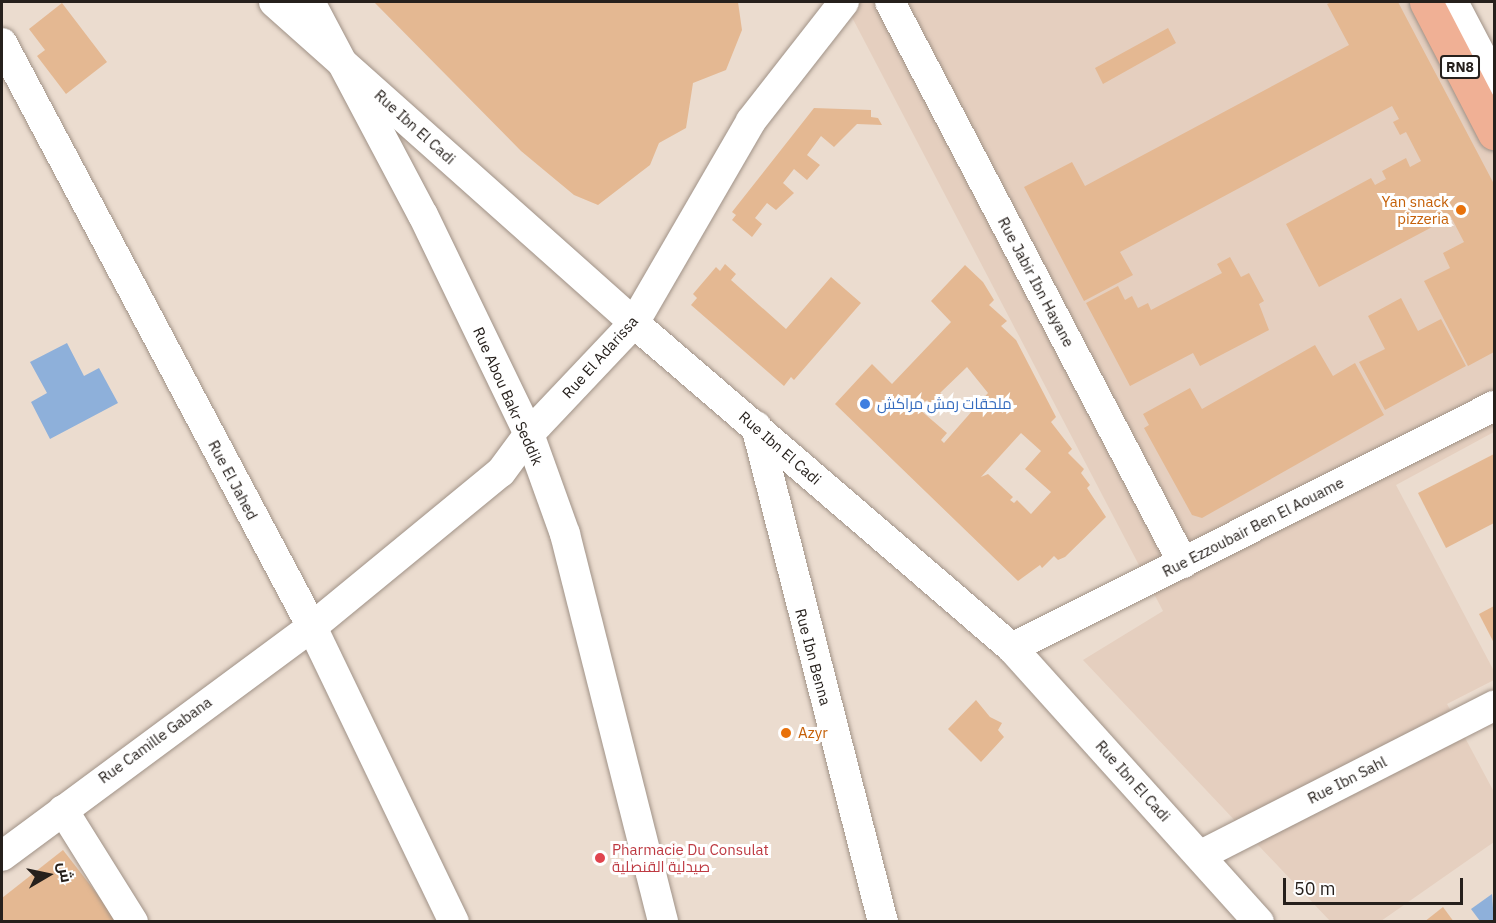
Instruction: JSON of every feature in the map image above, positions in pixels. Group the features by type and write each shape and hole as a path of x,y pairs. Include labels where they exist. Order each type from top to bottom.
{"main road":[{"name":"RN8","path":"1426,2 1494,133"}],"street":[{"name":"Rue Ibn El Cadi","path":"274,2 634,323 1012,648 1259,921"},
{"name":"Rue Abou Bakr Seddik","path":"310,2 423,215 529,434 565,534 663,921"},
{"name":"Rue El Adarissa","path":"312,627 473,498 501,472 529,434 634,323 751,121 843,2"},
{"name":"Rue Jabir Ibn Hayane","path":"890,2 1183,563"},
{"path":"1453,2 1494,80"},
{"name":"Rue El Jahed","path":"2,43 312,627 454,921"},
{"name":"Rue Ezzoubair Ben El Aouame","path":"1012,648 1494,406"},
{"name":"Rue Ibn Benna","path":"756,426 883,921"},
{"name":"Rue Camille Gabana","path":"2,856 312,627"},
{"name":"Rue Ibn Sahl","path":"1201,855 1494,706"},
{"path":"63,810 133,921"}],"shaded area":[{"path":"844,2 1425,2 1494,128 1494,432 1396,485 1494,671 1494,680 1447,704 1494,792 1494,842 1381,921 1330,921 1083,660 1163,611"}],"water":[{"path":"67,343 84,376 99,368 118,403 50,439 31,402 47,393 30,362"},
{"path":"1492,894 1494,921 1480,921 1471,909"}],"building":[{"path":"374,2 738,2 742,30 726,70 693,83 686,128 659,143 650,165 598,205 574,195 521,151"},
{"path":"1332,2 1398,2 1494,184 1494,352 1468,366 1424,281 1450,268 1443,253 1464,242 1451,217 1319,287 1286,224 1371,178 1375,185 1386,179 1382,171 1406,158 1410,167 1421,161 1406,132 1400,135 1393,122 1399,119 1392,106 1120,252 1133,275 1084,301 1024,187 1072,162 1085,186 1349,45 1327,4"},
{"path":"62,3 107,62 66,94 37,56 45,50 29,29"},
{"path":"1168,28 1176,43 1103,84 1095,68"},
{"path":"814,108 871,110 871,117 878,118 882,125 857,124 834,147 821,136 807,155 820,165 807,180 794,169 783,183 794,193 776,210 767,203 755,218 762,224 752,237 732,220 736,215 732,212"},
{"path":"1230,257 1241,277 1249,273 1264,301 1259,304 1269,330 1200,366 1193,353 1130,386 1086,303 1118,286 1125,300 1132,296 1138,308 1148,303 1151,310 1222,273 1217,264"},
{"path":"725,264 736,274 731,280 786,329 831,277 861,303 794,380 791,377 784,386 691,305 697,298 693,294 716,267 720,271"},
{"path":"965,265 983,282 994,300 989,305 1007,321 1001,326 1016,340 1056,417 1051,422 1072,449 1068,453 1084,469 1081,473 1090,485 1087,488 1106,517 1065,557 1058,560 1054,556 1042,568 1040,565 1018,581 835,404 872,364 892,384 951,322 931,301","holes":["967,367 988,393 944,443 941,440 947,433 919,409 927,400 933,406 943,395 940,393","1021,433 1041,451 1025,469 1051,492 1031,514 1017,500 1014,503 1010,500 1013,497 988,474 981,477"]},
{"path":"1401,298 1418,331 1441,319 1466,366 1385,410 1359,362 1385,349 1368,316"},
{"path":"1315,345 1333,376 1355,363 1384,415 1202,518 1192,515 1144,428 1149,425 1143,414 1190,388 1202,409"},
{"path":"1494,454 1494,523 1446,548 1418,493"},
{"path":"1494,606 1494,643 1479,614"},
{"path":"976,700 990,717 1002,723 998,730 1004,737 981,762 948,729"},
{"path":"63,850 119,922 2,922 2,898"},
{"path":"1443,907 1454,922 1424,922"}],"place":[{"name":"Yan snack pizzeria","path":"1461,210"},
{"name":"ملحقات رمش مراكش","path":"865,404"},
{"name":"Azyr","path":"786,733"},
{"name":"Pharmacie Du Consulat صيدلية القنصلية","path":"600,858"}]}
